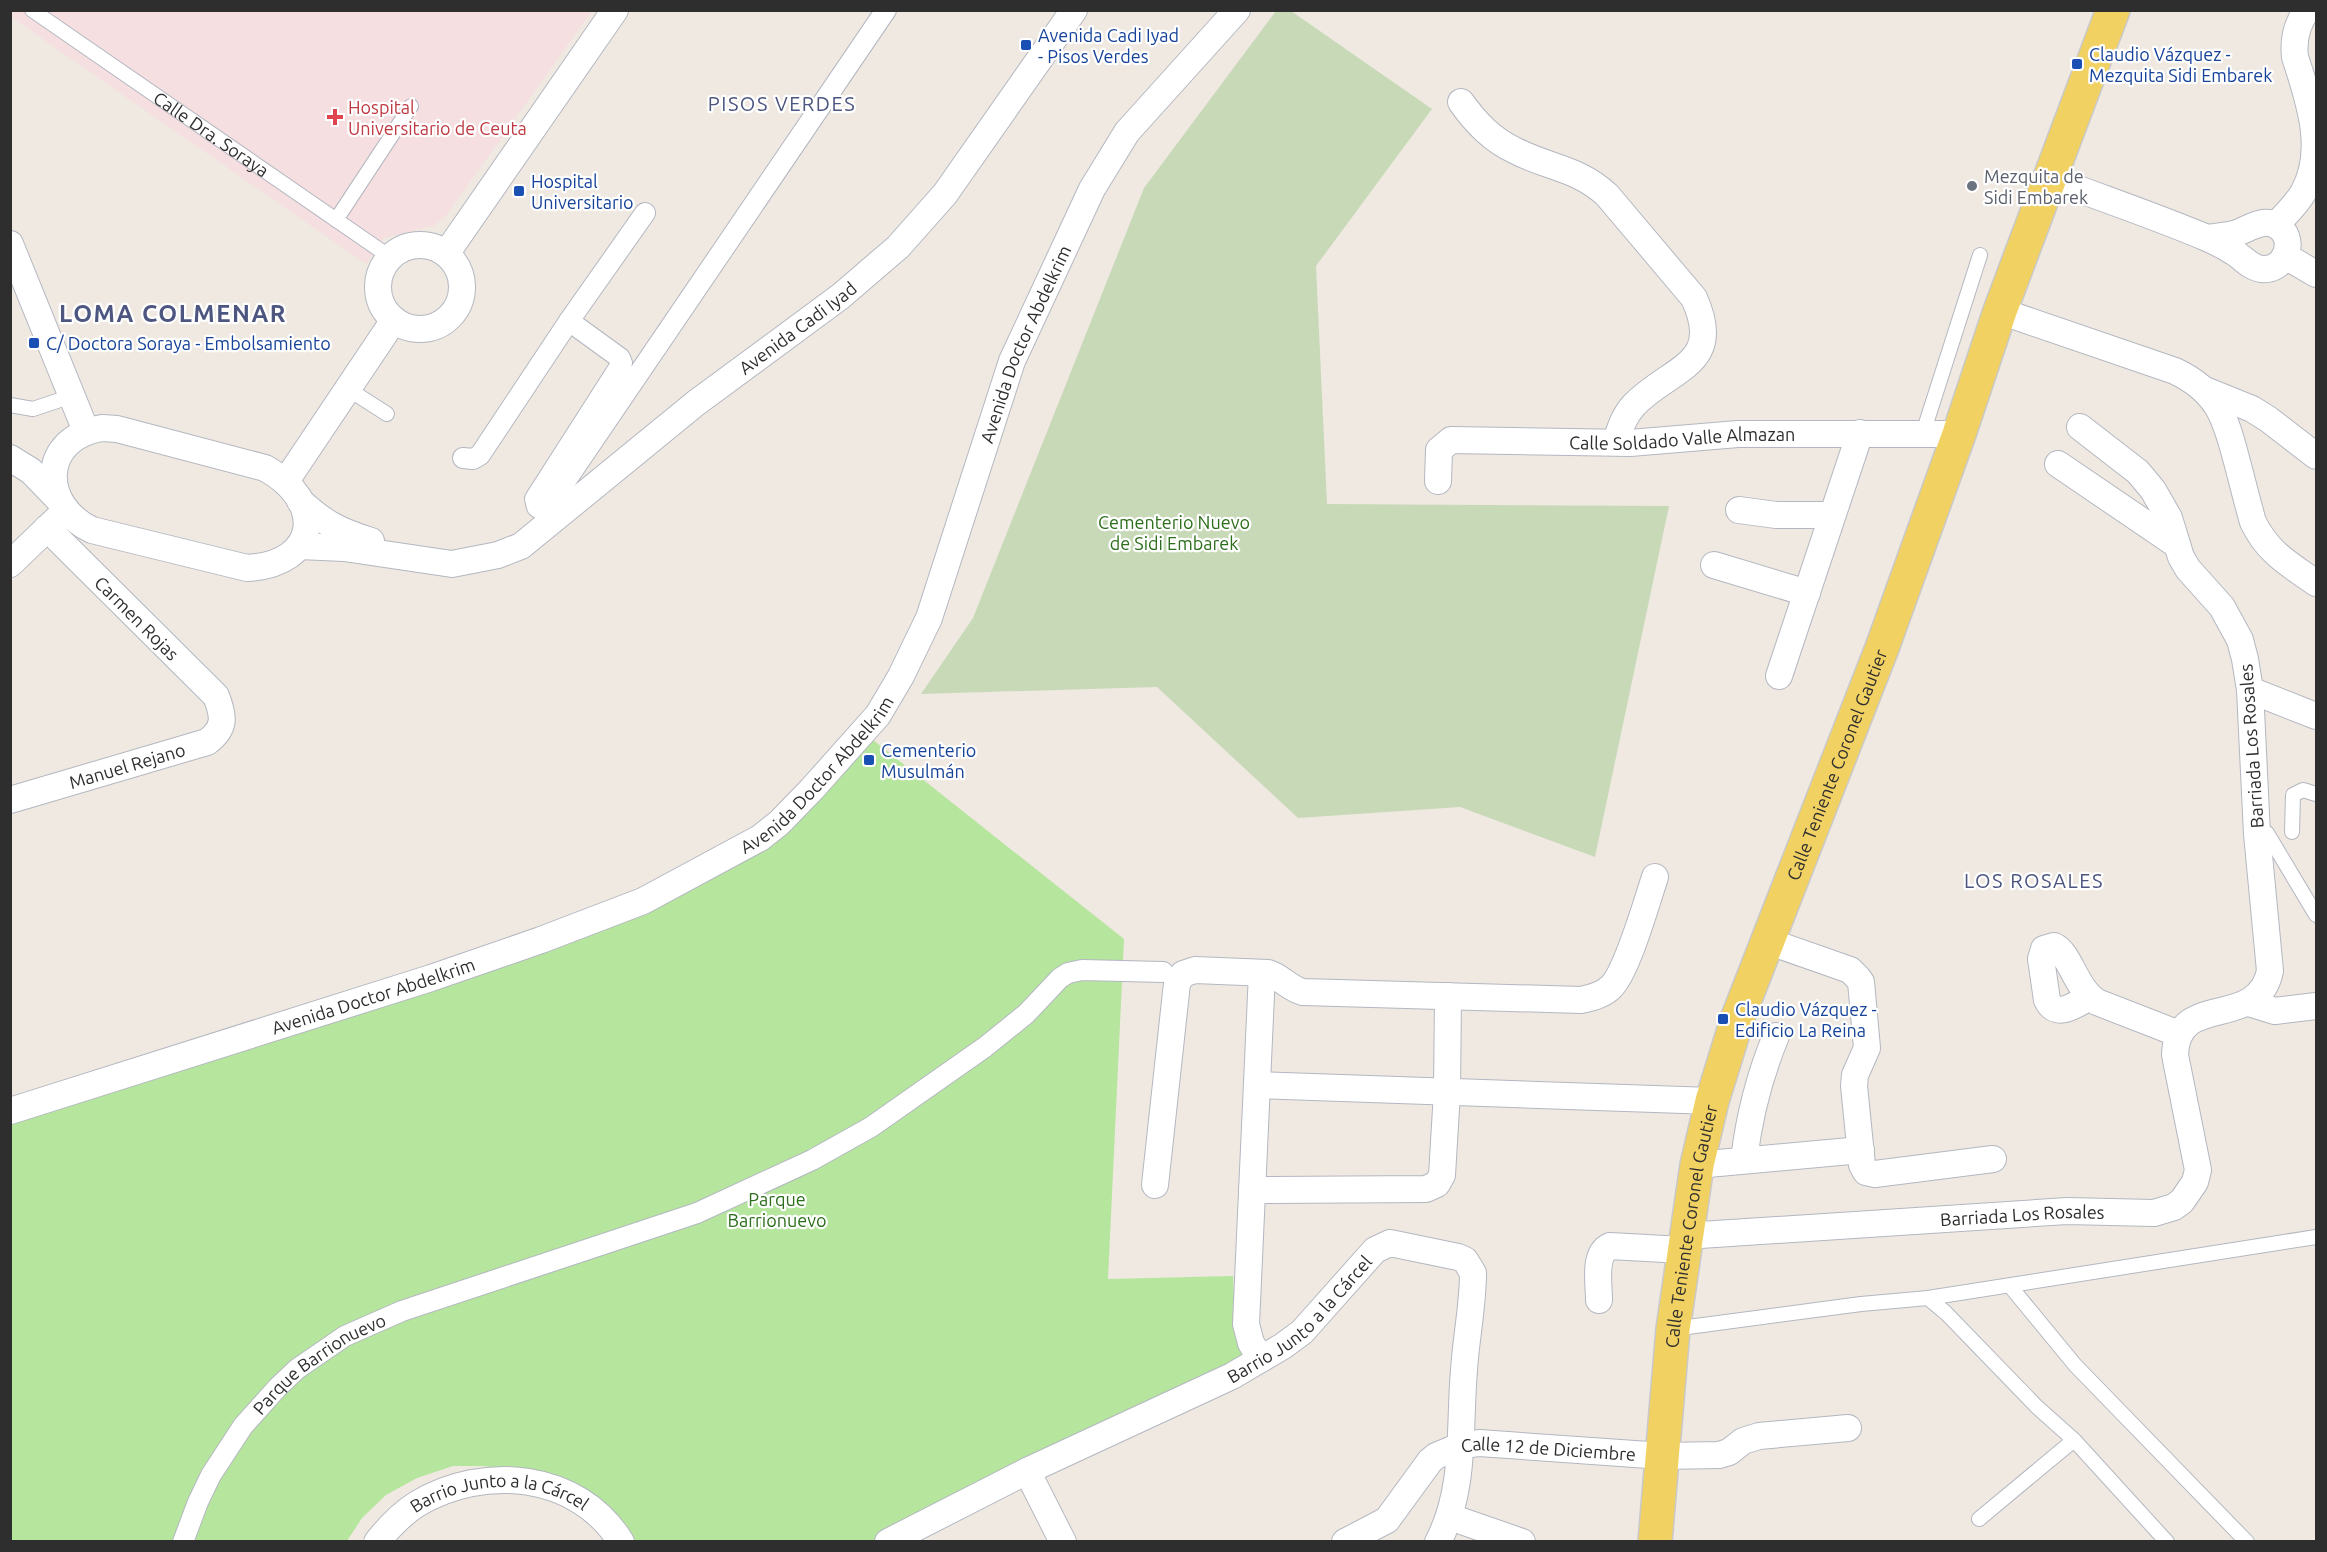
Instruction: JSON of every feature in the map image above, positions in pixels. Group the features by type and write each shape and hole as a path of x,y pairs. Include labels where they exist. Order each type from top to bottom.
{"main road":[{"name":"Calle Teniente Coronel Gautier","path":"1654,1542 1672,1329 1697,1165 1712,1101 1738,1017 1882,648 1959,434 2000,311 2113,10"}],"street":[{"path":"446,254 615,10"},
{"path":"568,321 620,358 622,363 535,499 540,509 548,507 886,10"},
{"name":"Avenida Cadi Iyad","path":"299,546 344,548 452,564 498,555 520,546 696,403 871,272 898,247 945,194 1074,10"},
{"name":"Avenida Doctor Abdelkrim","path":"10,1111 431,978 561,932 643,901 760,838 779,823 878,715 901,676 929,618 1012,361 1092,189 1127,132 1237,10"},
{"path":"2276,225 2302,195 2314,160 2315,133 2295,57 2294,45 2299,23 2307,10"},
{"path":"1461,102 1474,119 1499,141 1515,151 1579,174 1593,183 1607,195 1695,298 1704,327 1703,338 1695,358 1689,366 1642,397 1632,407 1616,442"},
{"path":"2049,178 2207,238 2254,267 2262,269 2272,268 2279,264 2285,256 2288,248 2283,231 2276,225 2266,222 2256,223 2247,229 2242,236 2241,245 2247,261"},
{"path":"463,458 473,459 480,455 568,321 645,213"},
{"path":"2207,238 2247,229"},
{"path":"10,244 72,396 76,438 55,462 53,470 54,489 62,505"},
{"path":"424,245 446,254 455,263 462,289 453,313 443,322 418,329 394,320 380,301 378,289 383,266 390,257 400,250 424,245"},
{"path":"2285,256 2316,274"},
{"path":"2000,311 2175,371 2196,382 2219,407 2229,427 2253,522 2259,536 2280,559 2316,583"},
{"path":"10,456 31,471 74,520 92,530 247,568 270,565 291,554 307,532 307,521 293,491 348,389 394,320"},
{"path":"2205,390 2252,408 2316,456"},
{"name":"Barriada Los Rosales","path":"2080,427 2146,481 2169,518 2177,545 2188,569 2211,592 2232,623 2246,659 2250,690 2257,834 2270,961 2268,980 2264,989 2249,1003"},
{"name":"Avenida Cadi Iyad","path":"76,438 102,428 117,429 265,468 293,491 321,520 343,533 452,564"},
{"path":"1779,676 1860,433"},
{"name":"Calle Soldado Valle Almazan","path":"1438,481 1439,450 1451,440 1616,442 1738,434 1959,434"},
{"path":"10,456 32,454 76,438"},
{"path":"2058,464 2177,545"},
{"path":"10,564 47,528 62,505"},
{"path":"1739,510 1776,515 1832,515"},
{"name":"Carmen Rojas","path":"47,528 216,696 222,711"},
{"path":"1714,565 1807,593"},
{"path":"2250,690 2316,716"},
{"name":"Manuel Rejano","path":"10,800 207,742 219,730 222,711"},
{"path":"1155,1185 1179,978 1183,974 1195,970 1276,975 1296,990 1303,992 1581,1000 1602,993 1611,987 1622,973 1655,877"},
{"path":"1767,941 1850,970 1861,982 1867,1048 1855,1075 1854,1086 1863,1169 1870,1174 1993,1159"},
{"name":"Parque Barrionuevo","path":"183,1542 211,1475 243,1426 278,1387 318,1353 345,1336 402,1311 697,1213 812,1160 871,1127 985,1047 1026,1014 1060,978 1068,973 1082,970 1163,972"},
{"path":"1261,1359 1251,1343 1246,1324 1262,973"},
{"path":"1252,1190 1432,1187 1437,1184 1442,1175 1447,1092 1448,996"},
{"path":"2090,997 2179,1034 2193,1020 2249,1003 2275,1011 2316,1006"},
{"name":"Barriada Los Rosales","path":"1599,1300 1599,1259 1604,1249 1610,1246 1684,1243 2067,1211 2154,1213 2164,1211 2182,1201 2190,1192 2198,1170 2175,1055 2175,1044 2179,1034"},
{"path":"1744,1161 1757,1088 1776,1036"},
{"path":"1257,1085 1712,1101"},
{"path":"1697,1165 1861,1150"},
{"name":"Barrio Junto a la Cárcel","path":"888,1542 1027,1471 1212,1386 1261,1359 1302,1332 1380,1246 1395,1244 1458,1257 1470,1266 1473,1281 1462,1395 1460,1446"},
{"name":"Calle 12 de Diciembre","path":"1438,1542 1454,1503 1460,1446 1479,1443 1663,1456 1719,1455 1729,1452 1743,1441 1759,1436 1848,1428"},
{"path":"1345,1542 1387,1520 1430,1461 1460,1446"},
{"path":"1027,1471 1063,1542"},
{"name":"Barrio Junto a la Cárcel","path":"377,1542 403,1514 418,1504 473,1482 495,1479 537,1483 575,1498 605,1521 621,1542"},
{"path":"1450,1517 1522,1542"}],"lane":[{"name":"Calle Dra. Soraya","path":"32,10 390,257"},
{"path":"336,220 411,106"},
{"path":"1923,434 1980,255"},
{"path":"348,389 387,414"},
{"path":"10,405 33,409 72,396"},
{"path":"2292,832 2293,795 2303,790 2316,794"},
{"path":"2267,833 2316,915"},
{"path":"1672,1329 1861,1304 1928,1298 2316,1237"},
{"path":"2010,1286 2074,1365 2247,1542"},
{"path":"1928,1298 1946,1313 2037,1407 2074,1440 2167,1542"},
{"path":"1979,1519 2074,1440"}],"shaded area":[{"name":"Hospital Universitario de Ceuta","path":"11,10 599,11 597,13 592,11 445,217 433,226 384,238 366,264 11,17"}],"green space":[{"name":"Cementerio Nuevo de Sidi Embarek","path":"1276,11 1291,11 1432,109 1316,266 1327,504 1669,506 1595,857 1460,807 1298,818 1157,687 921,694 973,618 1144,188"},
{"name":"Parque Barrionuevo","path":"863,732 1124,939 1108,1279 1233,1276 1235,1317 1261,1353 875,1541 607,1541 577,1502 521,1471 483,1466 453,1466 417,1478 386,1495 362,1518 347,1541 11,1542 11,1108 301,1018 732,857"}],"place":[{"name":"Avenida Cadi Iyad - Pisos Verdes","path":"1026,45"},
{"name":"Claudio Vázquez - Mezquita Sidi Embarek","path":"2077,64"},
{"name":"Hospital Universitario de Ceuta","path":"335,117"},
{"name":"Mezquita de Sidi Embarek","path":"1972,186"},
{"name":"Hospital Universitario","path":"519,191"},
{"name":"C/ Doctora Soraya - Embolsamiento","path":"34,343"},
{"name":"Cementerio Musulmán","path":"869,760"},
{"name":"Claudio Vázquez - Edificio La Reina","path":"1723,1019"}],"district":[{"name":"PISOS VERDES","path":"782,103"},
{"name":"LOMA COLMENAR","path":"173,313"},
{"name":"LOS ROSALES","path":"2034,880"}]}
